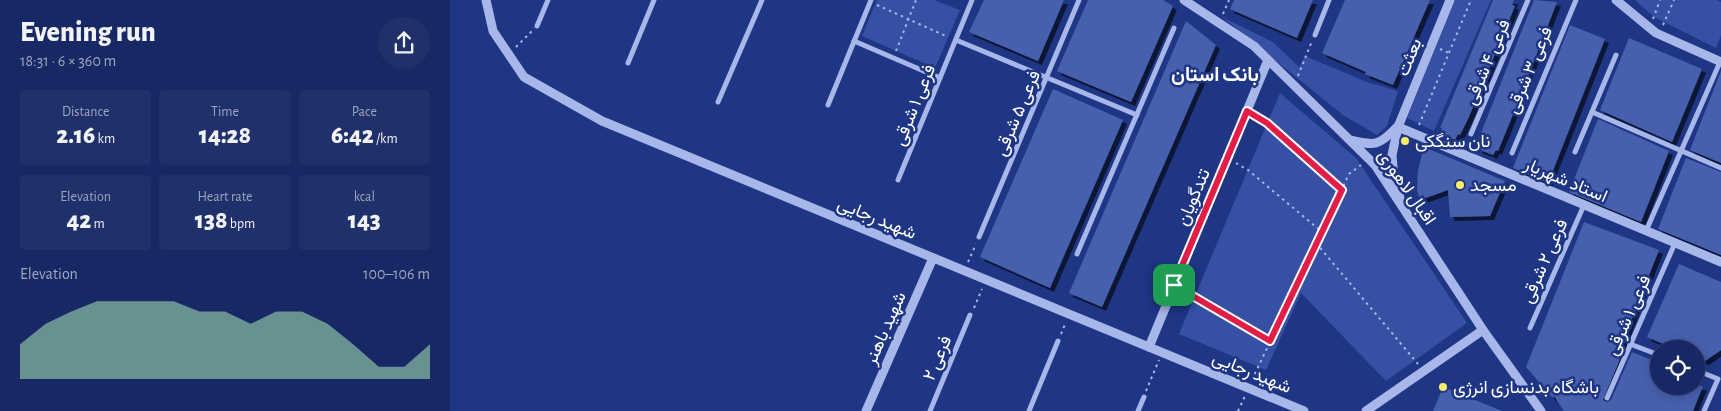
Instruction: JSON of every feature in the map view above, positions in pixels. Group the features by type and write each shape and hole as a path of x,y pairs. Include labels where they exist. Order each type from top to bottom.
{"street":[{"name":"شهید رجایی","path":"486,0 493,31 524,77 602,121 1304,411"},
{"path":"537,26 548,0"},
{"path":"628,63 654,0"},
{"path":"718,102 762,0"},
{"path":"828,105 870,1 864,0"},
{"name":"فرعی ۱ شرقی","path":"898,180 972,0"},
{"name":"فرعی ۵ شرقی","path":"979,237 1079,0"},
{"name":"اقبال لاهوری","path":"1184,0 1254,46 1375,165 1483,330 1541,411"},
{"path":"1315,35 1329,0"},
{"name":"بعثت","path":"1404,210 1394,179 1392,155 1398,127 1450,0"},
{"name":"فرعی ۴ شرقی","path":"1471,134 1528,0"},
{"name":"فرعی ۳ شرقی","path":"1512,152 1576,0"},
{"path":"1616,0 1659,34 1721,62 1646,231"},
{"path":"1076,254 1174,28"},
{"path":"956,40 1137,116"},
{"path":"854,41 940,78"},
{"path":"1575,152 1616,55"},
{"name":"تندگویان","path":"1148,347 1268,60"},
{"path":"1592,112 1721,168"},
{"path":"1350,140 1373,145 1384,141 1398,127"},
{"name":"استاد شهریار","path":"1398,127 1721,262"},
{"name":"فرعی ۲ شرقی","path":"1530,328 1584,205"},
{"name":"فرعی ۱ شرقی","path":"1607,398 1675,243"},
{"name":"شهید باهنر","path":"866,411 933,258"},
{"name":"فرعی ۲","path":"930,411 970,315"},
{"path":"1366,411 1483,330"},
{"path":"1029,411 1058,341"},
{"path":"1630,344 1650,352"},
{"path":"1704,411 1718,379 1705,374"},
{"path":"1138,411 1144,397"}],"path":[{"path":"894,58 916,0"},
{"path":"1218,23 1229,0"},
{"path":"1420,124 1471,0"},
{"path":"1650,28 1660,0"},
{"path":"1659,34 1674,0"},
{"path":"870,1 956,40"},
{"path":"509,54 537,26"},
{"path":"1294,86 1315,35"},
{"path":"1436,48 1449,52"},
{"path":"1247,111 1267,123 1342,190"},
{"path":"1227,160 1248,170 1322,232"},
{"path":"1238,411 1349,174 1361,165"},
{"path":"964,271 979,237"},
{"path":"1316,243 1424,372"},
{"path":"970,315 986,280"},
{"path":"1174,285 1270,341"},
{"path":"1058,341 1069,315"},
{"path":"1144,397 1162,353"}],"shaded area":[{"path":"877,0 934,0 960,10 935,68 862,36"},
{"path":"1455,0 1491,0 1434,131 1407,118"},
{"path":"1635,0 1717,0 1721,2 1721,35 1716,48 1654,17"},
{"path":"1222,17 1273,42 1299,67 1305,56 1367,82 1398,91 1387,126 1377,135 1343,115"},
{"path":"1280,93 1356,158 1467,323 1386,381 1301,293 1266,370 1179,334"}],"building":[{"path":"984,0 1064,0 1038,61 969,32"},
{"path":"1088,0 1163,0 1173,6 1131,102 1057,71"},
{"path":"1234,0 1313,0 1297,38 1230,9"},
{"path":"1345,0 1430,0 1393,85 1322,53"},
{"path":"1493,0 1514,0 1512,5 1515,6 1468,119 1460,135 1458,134 1455,140 1440,134 1442,128 1440,128"},
{"path":"1534,0 1557,2 1498,151 1496,150 1493,155 1478,149 1480,144 1477,143"},
{"path":"1186,21 1216,45 1102,307 1069,293"},
{"path":"1570,25 1605,39 1548,183 1513,168"},
{"path":"1629,38 1702,69 1672,142 1600,110"},
{"path":"1721,71 1721,163 1690,150"},
{"path":"1053,89 1123,120 1050,288 980,257"},
{"path":"1598,119 1669,151 1641,222 1569,192"},
{"name":"مسجد","path":"1424,147 1505,181 1490,216 1450,217 1448,190 1420,200 1417,190 1418,170"},
{"path":"1686,158 1721,172 1721,255 1658,229"},
{"path":"1584,222 1659,250 1620,347 1624,349 1603,400 1607,402 1611,400 1632,352 1650,359 1650,395 1699,395 1693,411 1564,411 1554,396 1553,398 1526,367"},
{"path":"1679,264 1721,282 1721,350 1705,361 1705,340 1654,340 1647,337"},
{"path":"1443,387 1502,411 1433,411"}],"place":[{"name":"نان سنگکی","path":"1405,141"},
{"name":"مسجد","path":"1460,185"},
{"name":"باشگاه بدنسازی انرژی","path":"1443,387"}],"district":[{"name":"بانک استان","path":"1215,74"}],"route":[{"path":"1247,111 1267,123 1342,190 1270,341 1174,285 1247,111"}]}
